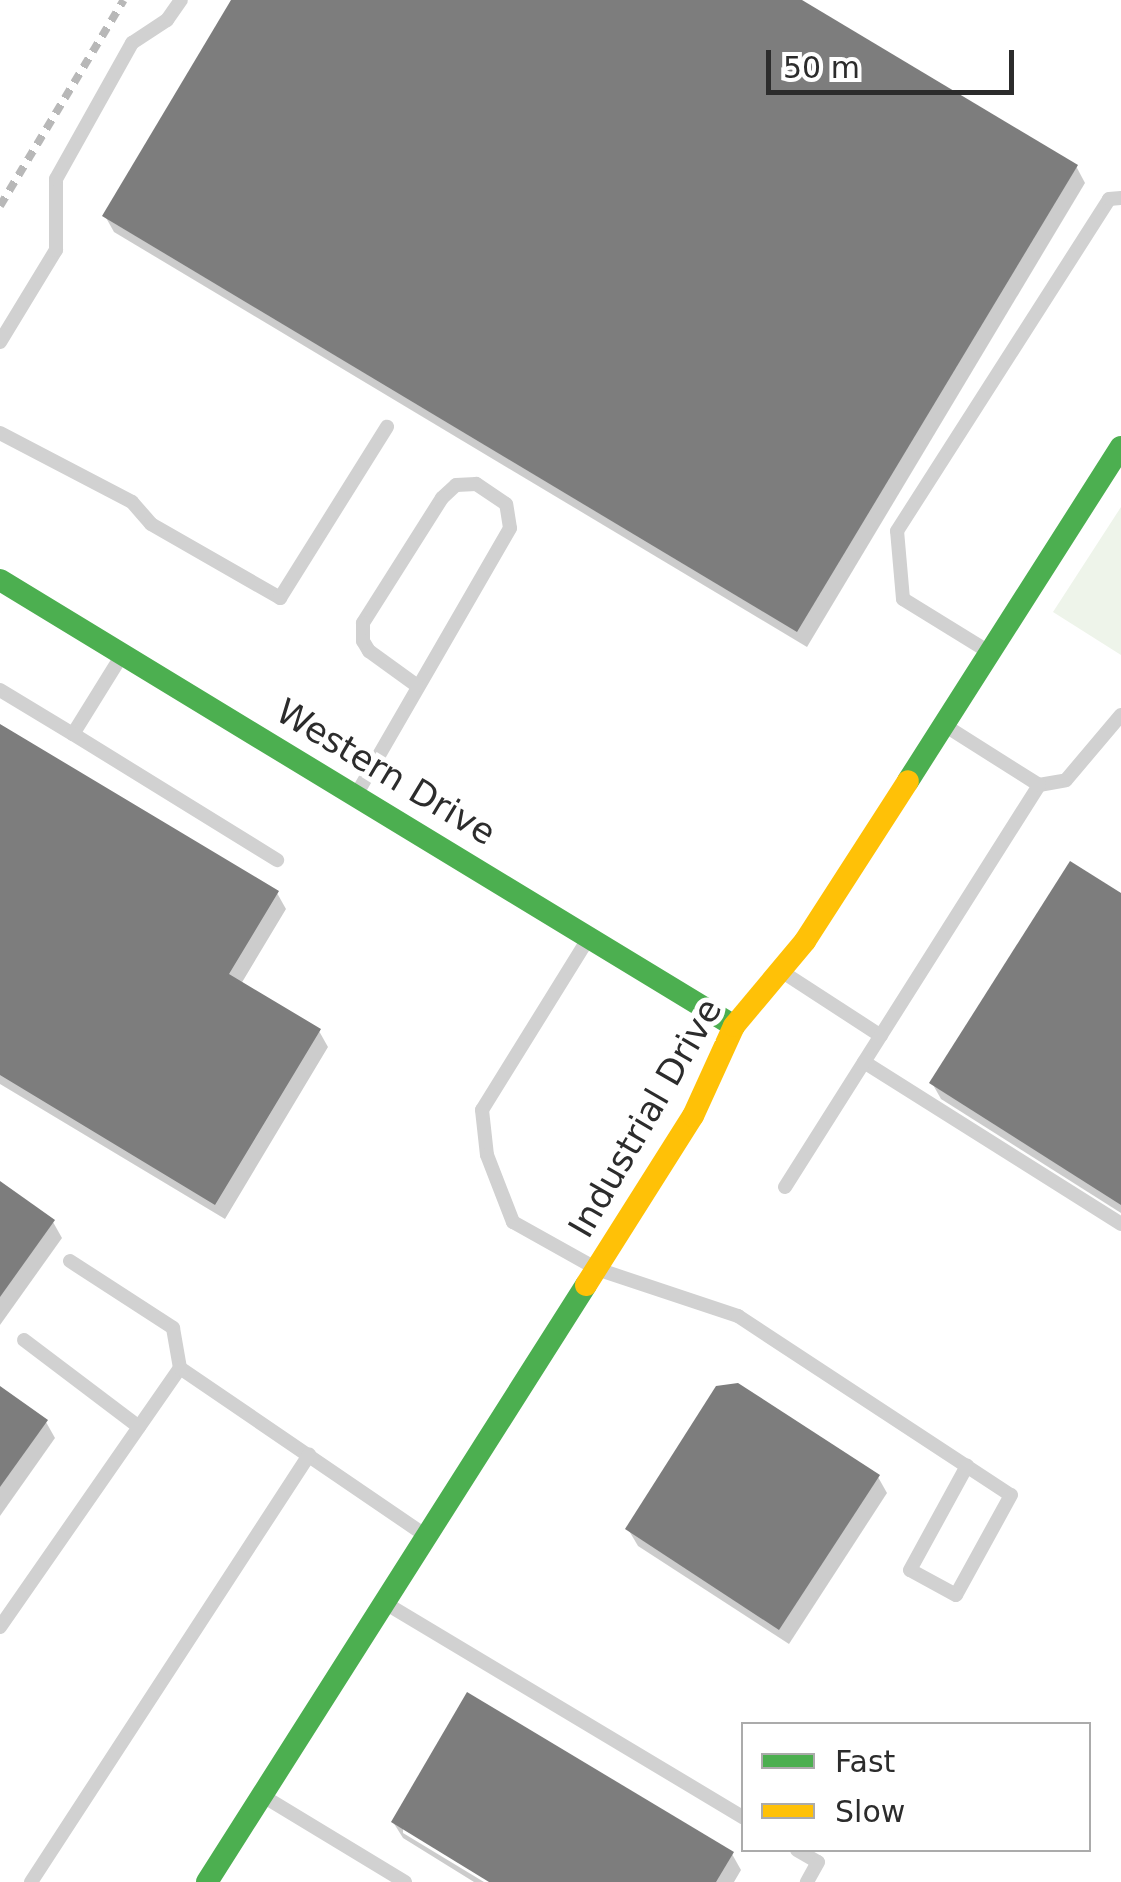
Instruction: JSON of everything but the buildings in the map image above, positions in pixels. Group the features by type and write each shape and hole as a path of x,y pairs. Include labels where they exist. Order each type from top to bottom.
{"street":[{"name":"Industrial Drive","path":"207,1882 693,1116 734,1026 805,941 1121,447"},
{"name":"Western Drive","path":"0,580 734,1026"}],"lane":[{"path":"0,342 56,250 56,179 132,44 167,20 181,0"},
{"path":"990,653 904,599 898,531 1110,200 1121,198"},
{"path":"0,433 132,502 151,524 280,598 387,427"},
{"path":"356,795 510,528 506,504 476,484 456,486 442,498 363,623 362,641 369,651 416,685"},
{"path":"72,734 122,654"},
{"path":"0,690 277,860"},
{"path":"785,1187 1039,786 1066,780 1121,715"},
{"path":"944,724 1039,786"},
{"path":"589,936 482,1110 486,1155 513,1222 597,1269 738,1316 1011,1495 956,1594 910,1570 966,1466"},
{"path":"780,971 880,1036"},
{"path":"864,1062 1121,1224"},
{"path":"0,1627 180,1368 173,1328 70,1261"},
{"path":"24,1340 139,1427"},
{"path":"180,1368 427,1536"},
{"path":"31,1882 309,1455"},
{"path":"384,1603 741,1816"},
{"path":"262,1795 405,1882"},
{"path":"800,1852 818,1862 806,1882"}],"shaded area":[{"path":"1121,507 1121,655 1053,612"}],"railway":[{"path":"0,206 124,0"}],"traffic: fast":[{"path":"908,781 1121,447"},
{"path":"0,580 734,1026"},
{"path":"207,1882 586,1285"}],"traffic: slow":[{"path":"586,1285 693,1116 734,1026 805,941 908,781"}]}
